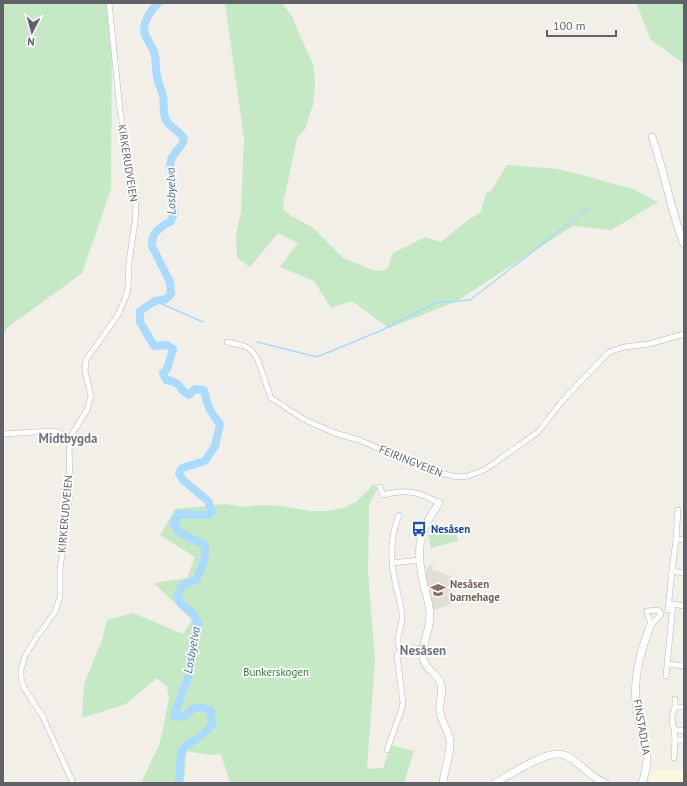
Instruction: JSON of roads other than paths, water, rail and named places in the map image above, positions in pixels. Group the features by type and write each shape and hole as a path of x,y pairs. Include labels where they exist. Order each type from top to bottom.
{"street":[{"name":"KIRKERUDVEIEN","path":"73,783 42,715 24,688 21,678 21,669 25,656 55,612 60,598 60,570 70,493 69,439 87,410 90,401 90,390 85,371 86,360 118,315 128,288 129,262 136,206 120,110 109,3"},
{"path":"652,137 684,244"},
{"name":"FEIRINGVEIEN","path":"227,342 250,349 257,358 271,398 305,420 335,433 359,440 431,471 458,477 468,476 486,469 538,432 562,400 609,352 624,347 649,344 684,334"},
{"path":"3,434 52,431 62,434 69,439"},
{"path":"380,487 383,495 405,491 419,493 439,503 427,521 422,533 419,560 430,614 423,656 425,664 442,686 440,712 450,740 443,783"},
{"path":"666,676 672,572 678,510"},
{"path":"399,515 392,539 392,563 402,615 402,623 397,638 401,651"},
{"path":"676,539 684,540"},
{"path":"392,563 419,560"},
{"path":"672,572 684,573"},
{"path":"661,614 670,609 673,604 684,606"},
{"name":"FINSTADLIA","path":"642,783 647,767 648,753 637,712 637,679 644,640 651,624 661,614 658,610 647,610 651,624"},
{"path":"387,750 403,707 397,657 401,651 408,648 423,649"},
{"path":"667,664 684,666"},
{"path":"674,758 675,740 672,716 675,707 675,699"},
{"path":"675,707 684,707"},
{"path":"674,729 684,731"},
{"path":"675,740 684,740"},
{"path":"495,783 543,757 556,754 566,756 573,760 593,776 605,783"}],"waterway":[{"name":"Losbyelva","path":"158,3 148,15 144,30 155,55 156,73 163,96 166,121 184,138 182,145 173,156 170,164 174,213 171,221 157,230 152,241 152,246 170,282 171,294 166,299 155,301 140,311 140,322 154,346 167,345 173,349 167,369 163,373 166,380 175,382 189,395 195,389 204,390 209,408 220,424 215,446 205,461 182,468 179,473 183,480 208,501 212,511 208,515 178,514 174,524 179,532 205,545 203,563 196,580 184,584 177,595 182,605 192,612 198,623 190,672 175,713 175,717 185,716 192,709 201,707 211,711 212,725 202,735 184,747 181,754 179,783"},
{"path":"257,342 317,357 380,331 435,303 470,300 589,208"},
{"path":"155,301 203,322"}],"place":[{"name":"Nesåsen","path":"419,529"},
{"name":"Nesåsen barnehage","path":"438,590"}],"district":[{"name":"Midtbygda","path":"68,438"},
{"name":"Nesåsen","path":"423,650"}],"park label":[{"name":"Bunkerskogen","path":"276,672"}]}
